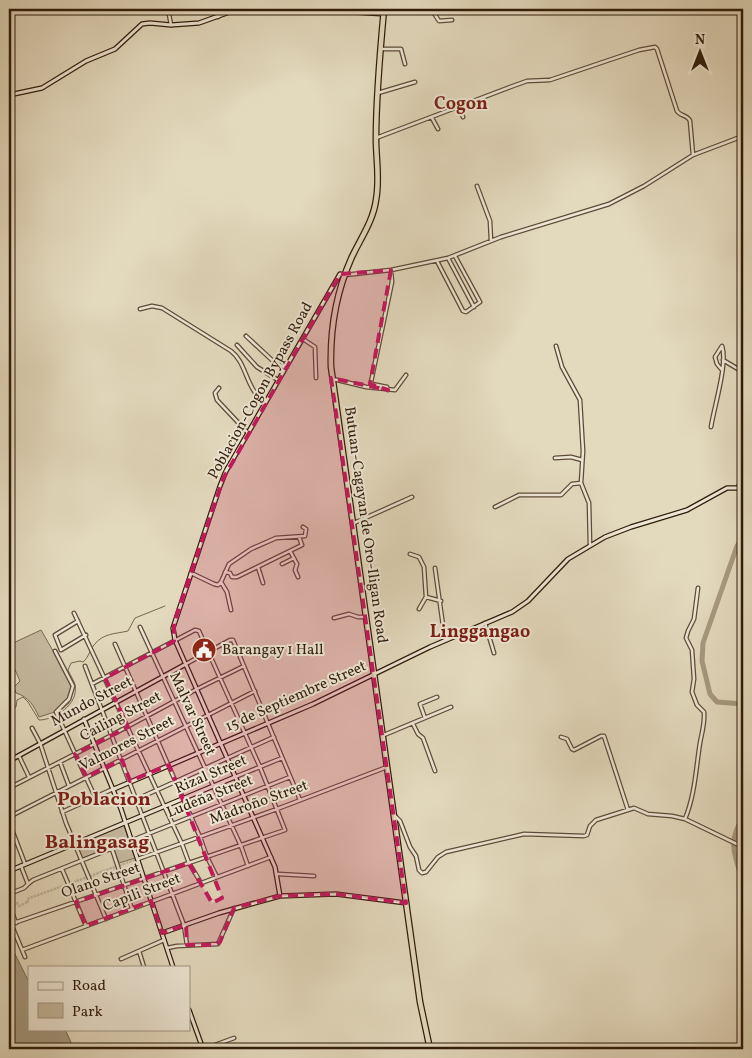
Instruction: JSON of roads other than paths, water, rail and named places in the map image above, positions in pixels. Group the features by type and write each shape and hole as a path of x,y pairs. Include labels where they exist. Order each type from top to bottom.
{"highway":[{"name":"Butuan-Cagayan de Oro-Iligan Road","path":"384,11 380,49 376,138 378,184 370,223 350,261 337,300 332,327 332,379 421,1008 430,1049"}],"street":[{"path":"168,9 171,25"},
{"path":"216,9 218,17"},
{"path":"9,95 42,88 86,61 115,49 140,25 150,23 171,25 199,23 238,9"},
{"path":"308,9 384,11"},
{"path":"408,9 430,10 435,12 439,21 452,20"},
{"path":"376,138 527,81 550,80 639,50 655,47 658,49 677,111 690,121 693,155"},
{"path":"380,49 400,49 405,64"},
{"path":"378,93 415,82"},
{"path":"459,108 464,117"},
{"path":"432,118 438,129"},
{"path":"345,275 391,270 448,258 491,241 614,202 693,155 743,136"},
{"path":"477,186 490,221 491,241"},
{"path":"437,260 463,311 466,312 480,302 455,256"},
{"path":"448,258 474,307"},
{"path":"388,390 387,387 372,384 371,382 392,282 391,270"},
{"name":"Poblacion-Cogon Bypass Road","path":"175,640 173,632 174,623 222,479 340,274 345,275"},
{"path":"140,309 156,306 162,308 232,351 238,357 253,390 265,403"},
{"path":"246,336 273,361 285,368"},
{"path":"303,339 316,347 316,378"},
{"path":"237,345 257,367 278,380"},
{"path":"556,346 562,367 579,397 583,451 581,483 589,503 590,545"},
{"path":"711,427 722,370 723,347 721,346 715,357 717,364 722,370"},
{"path":"723,360 743,372"},
{"path":"739,370 743,367"},
{"path":"332,379 366,387 395,390 406,375"},
{"path":"219,388 215,392 216,400 248,433"},
{"path":"555,458 571,457 582,460"},
{"path":"738,487 743,478"},
{"path":"495,508 519,495 561,495 572,484 581,483"},
{"name":"15 de Septiembre Street","path":"62,812 220,742 313,704 445,640 512,612 524,604 568,559 605,536 687,510 727,488 743,488"},
{"path":"352,524 412,497"},
{"path":"192,573 218,585 230,562 254,547 278,538 295,535 305,536 306,529 302,527"},
{"path":"225,572 235,577 258,567 302,545 299,536"},
{"path":"290,551 297,565 295,570 298,577"},
{"path":"410,554 419,557 423,564 426,597 419,609"},
{"path":"282,564 294,558"},
{"path":"258,567 263,583"},
{"path":"435,568 445,640"},
{"path":"221,582 228,595 231,610"},
{"path":"685,819 696,778 700,744 704,729 704,712 696,705 692,692 694,679 692,650 686,638 689,626 694,619 698,588"},
{"path":"426,597 441,601"},
{"path":"424,601 433,599"},
{"path":"74,613 150,773 189,863 201,883"},
{"path":"334,618 349,614 365,617"},
{"path":"78,621 54,636 62,650 86,635"},
{"path":"485,623 494,653"},
{"name":"Malvar Street","path":"140,628 248,866"},
{"path":"92,684 126,668 175,640 198,630 278,809"},
{"path":"175,640 278,874 280,896"},
{"path":"186,664 230,640 234,641 300,800"},
{"path":"115,644 176,781 207,857 218,877"},
{"path":"55,651 74,686 69,699 56,712 95,797"},
{"name":"Mundo Street","path":"9,761 186,664"},
{"path":"85,666 184,925 186,945"},
{"name":"Cailing Street","path":"9,788 244,666"},
{"name":"Valmores Street","path":"9,818 255,690"},
{"path":"425,718 420,704 437,697"},
{"path":"382,736 450,707"},
{"path":"84,719 114,789 173,966"},
{"path":"413,724 423,738 435,770"},
{"path":"32,728 40,743 74,844 106,919"},
{"path":"561,737 567,739 574,750 604,736 628,810"},
{"path":"137,799 274,738"},
{"path":"19,756 30,777"},
{"name":"Rizal Street","path":"9,871 282,758"},
{"path":"60,762 69,786"},
{"name":"Madroño Street","path":"138,859 254,818 387,767"},
{"name":"Ludeña Street","path":"9,894 24,888 33,880 290,777"},
{"path":"394,816 400,821 410,847 416,856 419,870 424,873 428,871 438,857 446,852 524,834 584,836 587,835 590,826 596,820 636,808 648,814 685,819 743,847"},
{"name":"Olano Street","path":"11,924 284,831 286,828 278,809"},
{"path":"9,822 28,884"},
{"path":"112,849 132,908"},
{"name":"Capili Street","path":"22,950 271,857"},
{"path":"62,868 86,926"},
{"path":"278,874 314,876"},
{"path":"162,933 234,908 280,896 336,894 406,902"},
{"path":"9,904 16,923"},
{"path":"167,948 186,945 218,944 234,908"},
{"path":"9,919 25,957"},
{"path":"121,959 164,940"},
{"path":"139,951 144,966"},
{"path":"190,1013 204,1049 234,1038"}],"waterway":[{"path":"743,538 737,546 703,643 702,661 710,694 717,702 743,704"},
{"path":"9,709 16,707 17,700 23,697 39,720 58,714 70,704 75,692 74,683 68,670 71,663 83,662 101,638 128,631 135,618 165,606"},
{"path":"743,818 738,826 734,842 735,857 743,881"}],"tunnel":[{"path":"10,906 17,903 19,906 28,902 27,899 137,859"}],"place":[{"name":"Barangay 1 Hall","path":"204,650"}],"district":[{"name":"Cogon","path":"461,104"},
{"name":"Linggangao","path":"480,632"},
{"name":"Poblacion","path":"104,800"},
{"name":"Balingasag","path":"97,843"}]}
